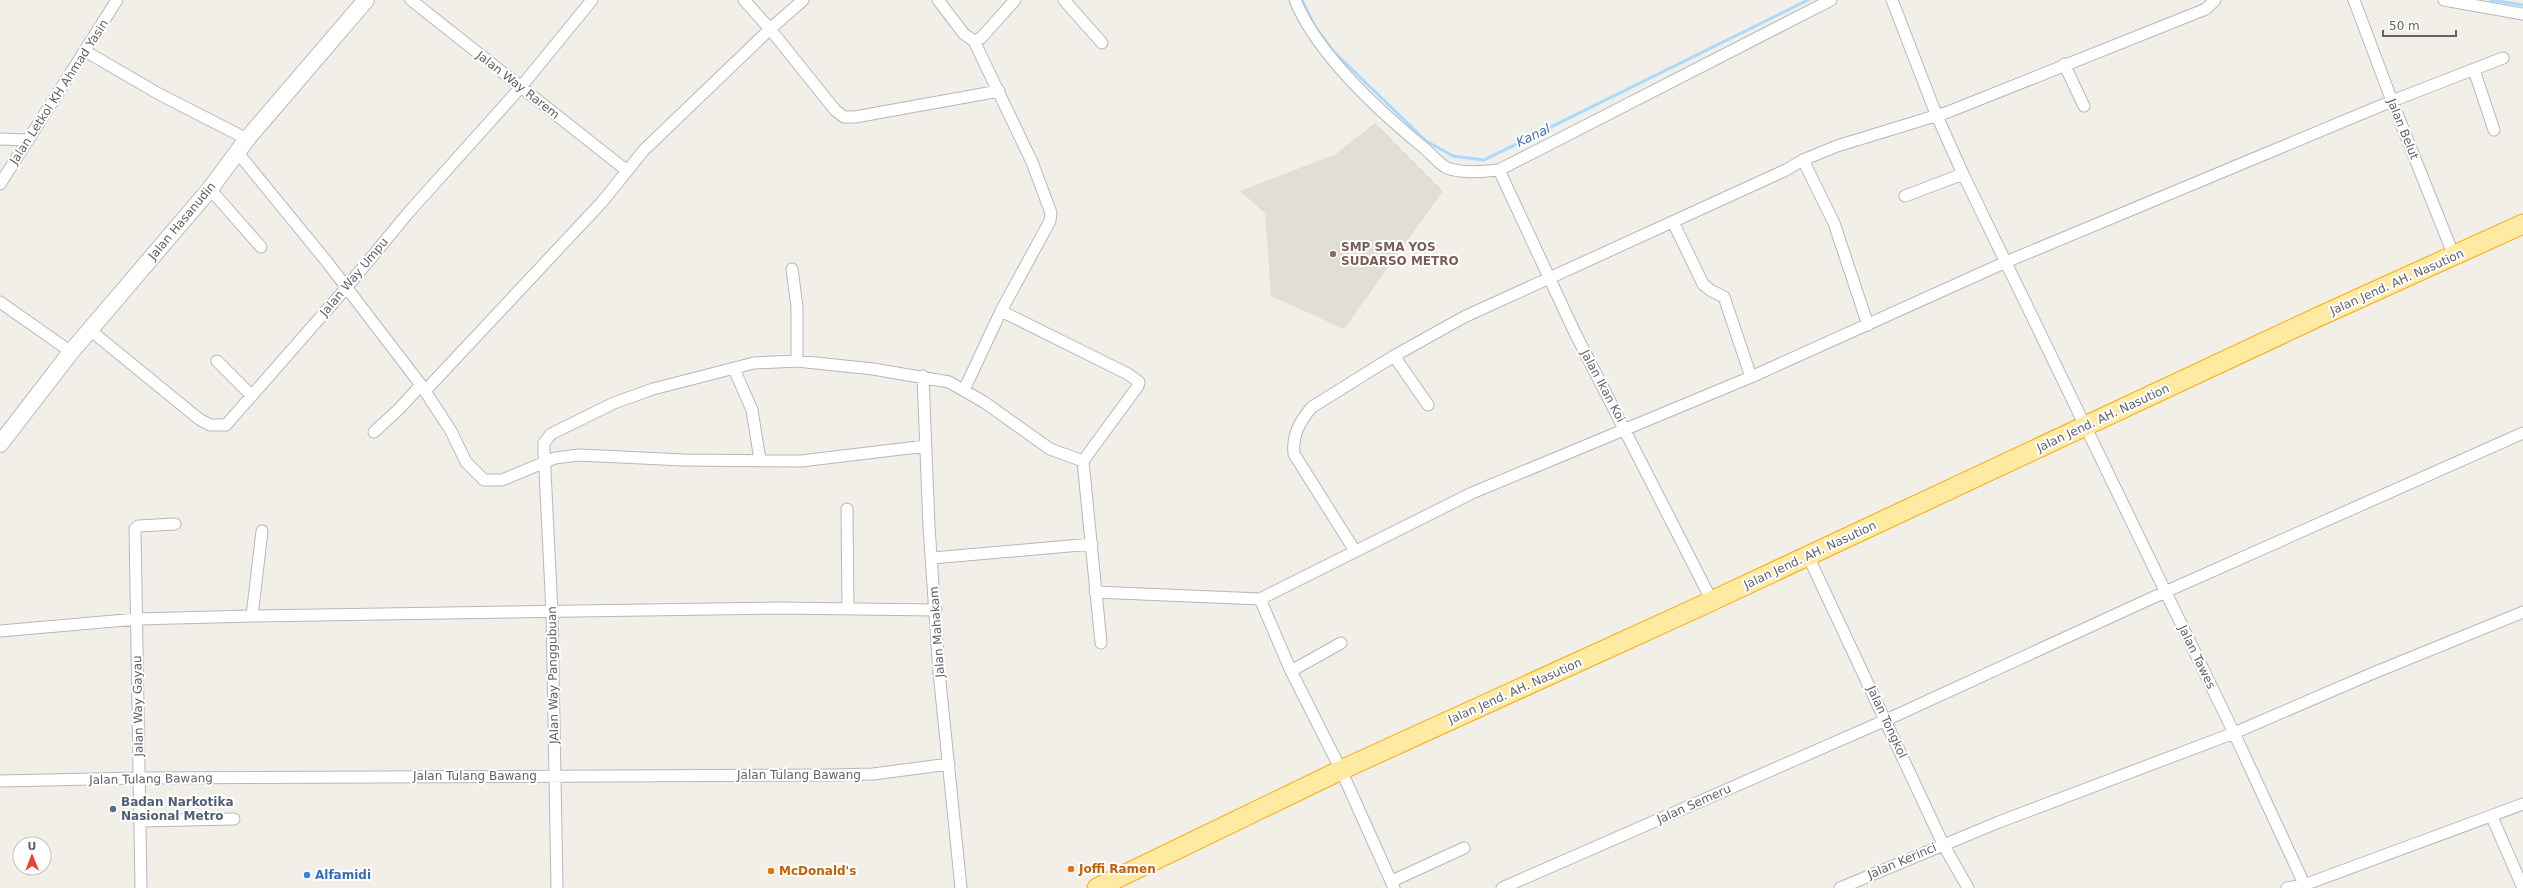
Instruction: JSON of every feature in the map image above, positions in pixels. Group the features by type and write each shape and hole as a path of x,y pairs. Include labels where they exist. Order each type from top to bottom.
{"highway":[{"name":"Jalan Jend. AH. Nasution","path":"1097,888 1341,770 1712,601 2085,428 2318,317 2523,224"}],"main road":[{"name":"Jalan Hasanudin","path":"0,444 71,352 210,189 247,139 366,0"}],"street":[{"name":"Jalan Letkol KH Ahmad Yasin","path":"0,184 118,0"},
{"name":"Jalan Way Rarem","path":"411,0 520,88 626,170"},
{"name":"Jalan Way Umpu","path":"90,330 210,426 226,425 346,288 409,212 520,88 592,0"},
{"path":"744,0 819,88 835,110 844,117 855,117 999,91"},
{"path":"374,432 423,388 602,202 626,170 770,29 804,0"},
{"path":"938,0 964,34 974,41 1032,162 1051,213 1050,221 1001,311 964,390"},
{"path":"974,41 981,38 1015,0"},
{"path":"1064,0 1102,43"},
{"path":"1295,0 1301,14 1339,68 1412,138 1447,168 1472,172 1499,170 1831,0"},
{"name":"Jalan Tawes","path":"1892,0 1936,114 2085,428 2234,733 2305,886"},
{"path":"1355,551 1294,454 1294,436 1304,416 1312,407 1394,356 1464,317 1786,170 1803,160 1837,146 1936,114 1948,112 2064,64 2206,9 2215,0"},
{"name":"Jalan Belut","path":"2354,0 2392,101 2454,256"},
{"path":"2444,0 2523,14"},
{"path":"85,51 159,94 247,139"},
{"path":"1096,592 1260,599 1446,505 1625,428 1751,377 1868,326 1896,311 2006,262 2392,101 2503,58"},
{"path":"2064,64 2084,106"},
{"path":"2474,70 2494,130"},
{"path":"0,139 28,140"},
{"path":"238,153 346,288 423,388 451,431 466,462 484,480 502,480 546,462 579,455 683,460 760,460 836,458 926,446"},
{"path":"1803,160 1834,223 1868,326"},
{"name":"Jalan Ikan Koi","path":"1499,170 1549,279 1712,601"},
{"path":"1905,196 1964,174"},
{"path":"210,189 261,247"},
{"path":"1673,222 1703,284 1710,290 1724,297 1751,377"},
{"path":"792,269 796,307 797,360"},
{"path":"0,302 71,352"},
{"path":"1001,311 1128,374 1139,382 1138,386 1083,461 1101,643"},
{"path":"1394,356 1428,405"},
{"path":"760,460 752,410 734,368 754,363 797,360 922,376 949,382 984,402 1050,449 1083,461"},
{"path":"217,361 252,396"},
{"name":"JAlan Way Panggubuan","path":"557,888 552,612 544,442 546,438 573,422 638,394 734,368"},
{"name":"Jalan Mahakam","path":"922,376 932,558 961,888"},
{"name":"Jalan Semeru","path":"1502,888 1886,720 2165,592 2523,433"},
{"path":"847,509 849,525 848,610"},
{"name":"Jalan Way Gayau","path":"141,888 135,529 138,526 175,524"},
{"path":"252,616 262,531"},
{"path":"932,558 1092,544"},
{"name":"Jalan Tongkol","path":"1808,556 1943,844 1968,888"},
{"path":"1260,599 1291,671 1341,770 1393,885 1464,848"},
{"path":"0,631 137,619 252,616 778,608 936,610"},
{"name":"Jalan Kerinci","path":"1840,888 1943,844 2234,733 2371,674 2523,612"},
{"path":"1291,671 1341,643"},
{"name":"Jalan Tulang Bawang","path":"0,782 139,778 554,775 833,775 873,774 949,764"},
{"path":"2287,888 2305,886 2434,836 2492,817 2523,804"},
{"path":"2492,817 2523,888"},
{"path":"140,821 234,819"}],"shaded area":[{"name":"SMP SMA YOS SUDARSO METRO","path":"1375,123 1443,191 1344,329 1271,296 1265,213 1240,191 1336,154"}],"waterway":[{"name":"Kanal","path":"1302,0 1314,25 1333,51 1426,141 1453,156 1484,160 1808,0"},
{"name":"Kanal","path":"2491,0 2523,5"}],"place":[{"name":"SMP SMA YOS SUDARSO METRO","path":"1333,254"},
{"name":"Badan Narkotika Nasional Metro","path":"113,809"},
{"name":"Joffi Ramen","path":"1071,869"},
{"name":"McDonald's","path":"771,871"},
{"name":"Alfamidi","path":"307,875"}]}
